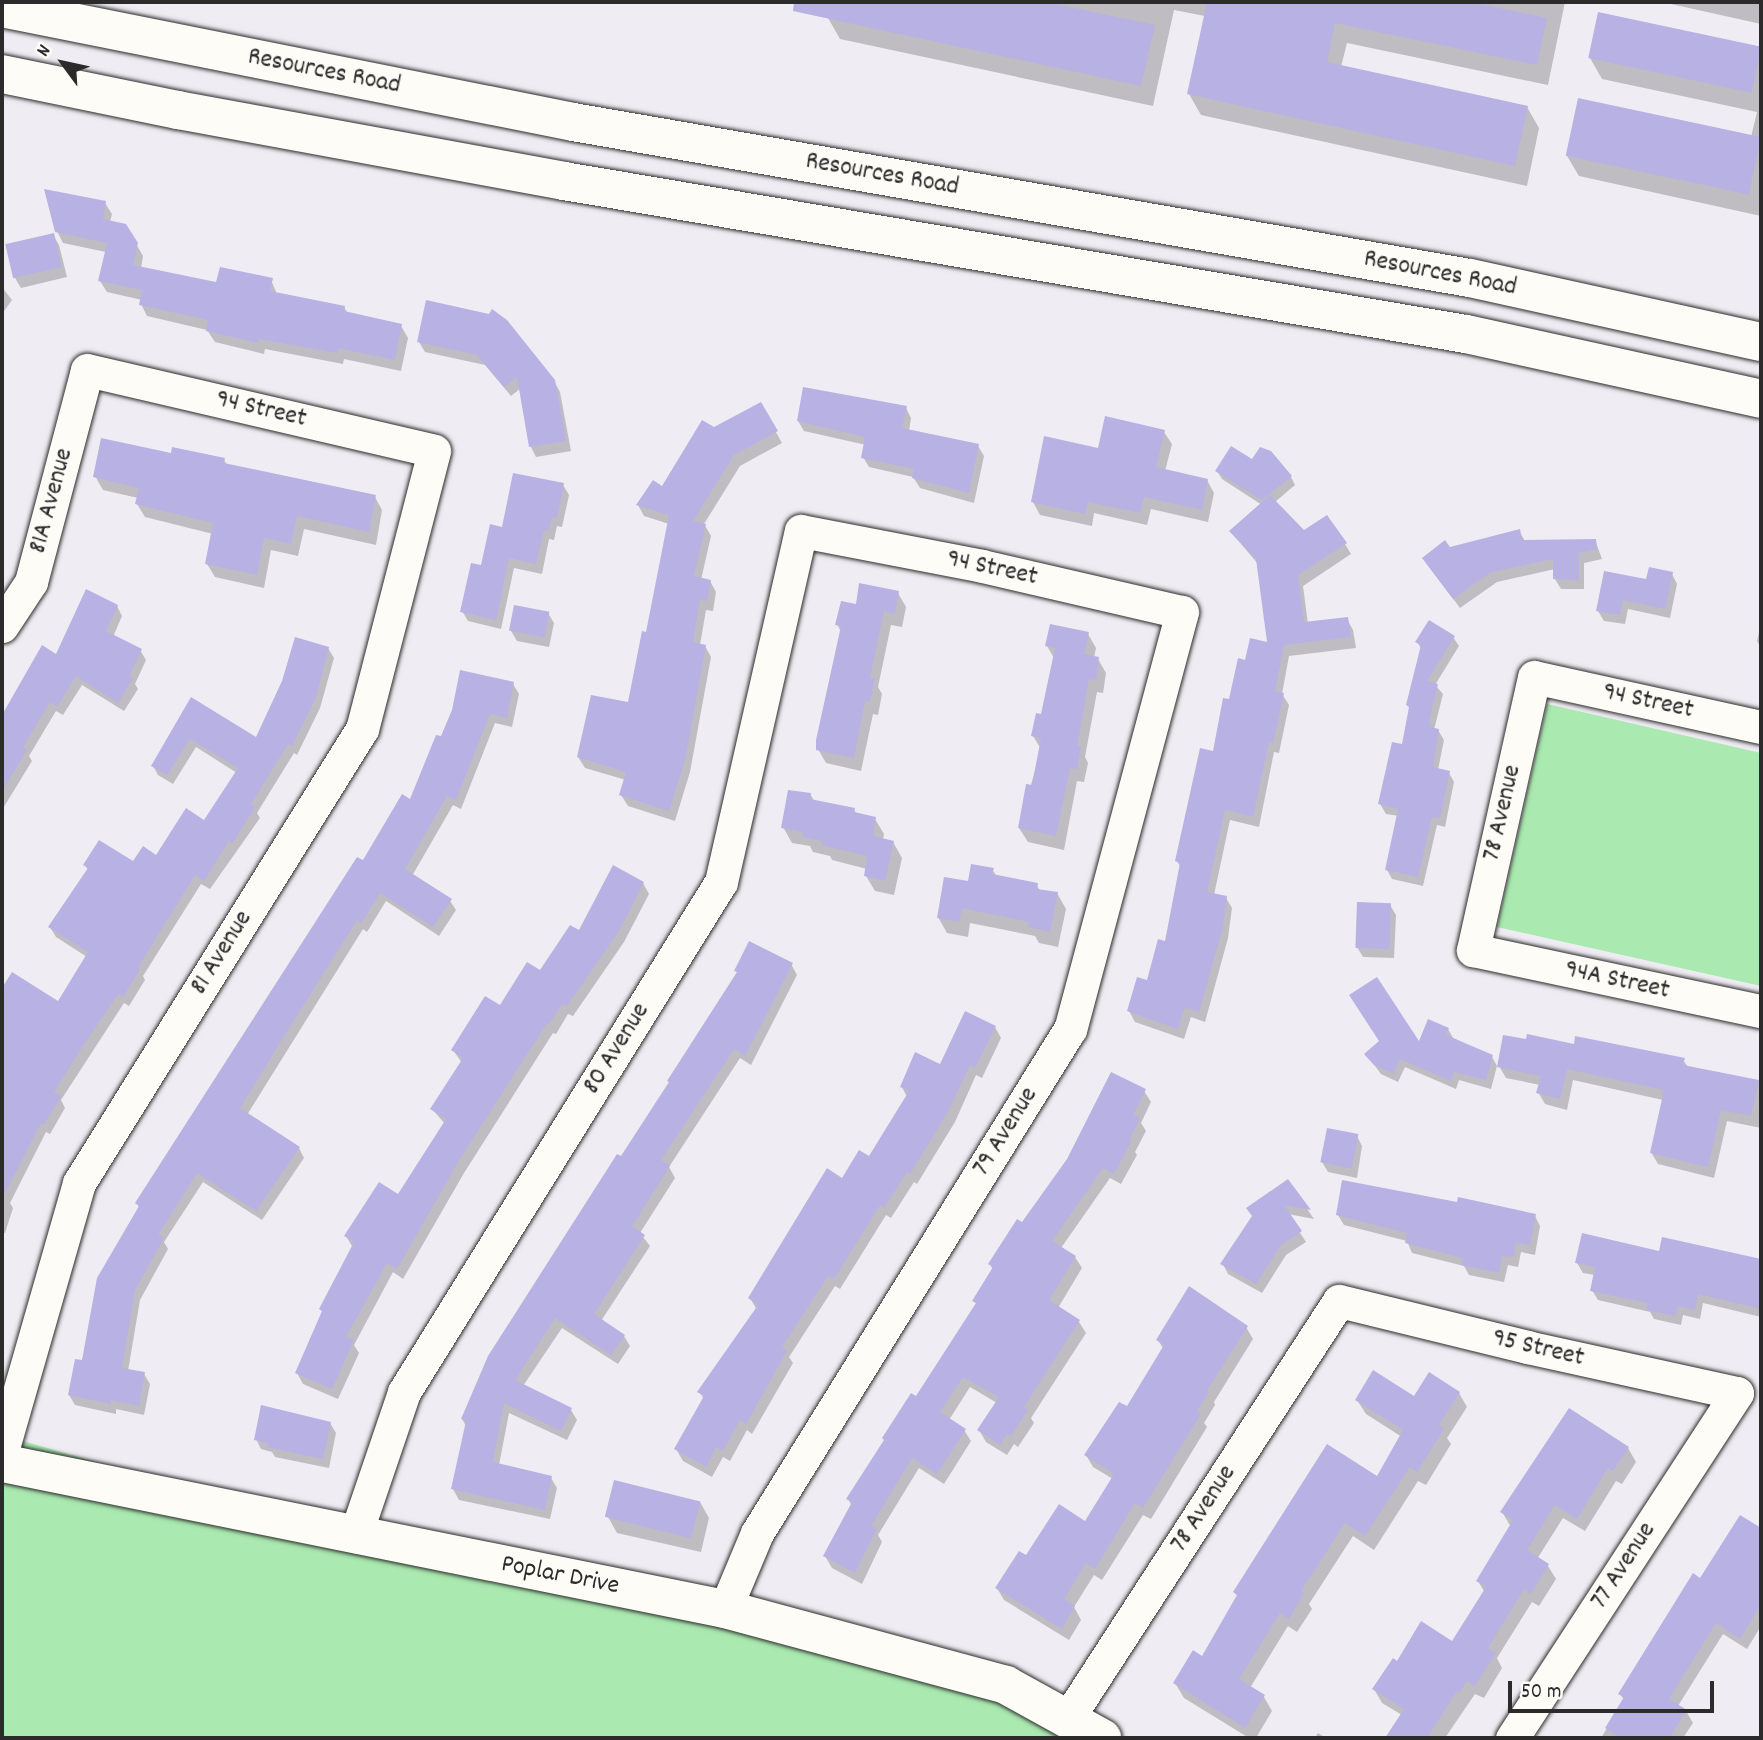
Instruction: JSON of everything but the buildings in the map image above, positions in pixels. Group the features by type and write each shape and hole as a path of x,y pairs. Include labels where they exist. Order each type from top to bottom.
{"main road":[{"name":"Resources Road","path":"2,8 573,122 1470,278 1761,342"},
{"name":"Resources Road","path":"2,74 178,110 564,181 1466,334 1761,399"},
{"path":"564,181 573,122"},
{"name":"Poplar Drive","path":"2,1463 725,1609 1006,1685 1102,1738"}],"street":[{"name":"94 Street","path":"87,370 434,451"},
{"name":"81A Avenue","path":"2,626 31,582 87,370"},
{"name":"81 Avenue","path":"2,1452 79,1183 362,729 434,451"},
{"name":"94 Street","path":"801,531 982,566 1182,612"},
{"name":"80 Avenue","path":"355,1536 404,1392 721,882 801,531"},
{"name":"79 Avenue","path":"725,1609 757,1532 1070,1029 1182,612"},
{"name":"94 Street","path":"1534,677 1761,727"},
{"name":"78 Avenue","path":"1473,950 1534,677"},
{"name":"94A Street","path":"1473,950 1761,1011"},
{"name":"78 Avenue","path":"1068,1718 1339,1301"},
{"name":"95 Street","path":"1339,1301 1527,1347 1737,1393"},
{"name":"77 Avenue","path":"1512,1738 1737,1393"}],"green space":[{"path":"1547,704 1761,753 1761,986 1497,927"},
{"path":"2,1435 355,1536 725,1609 1102,1738 2,1738"}]}
